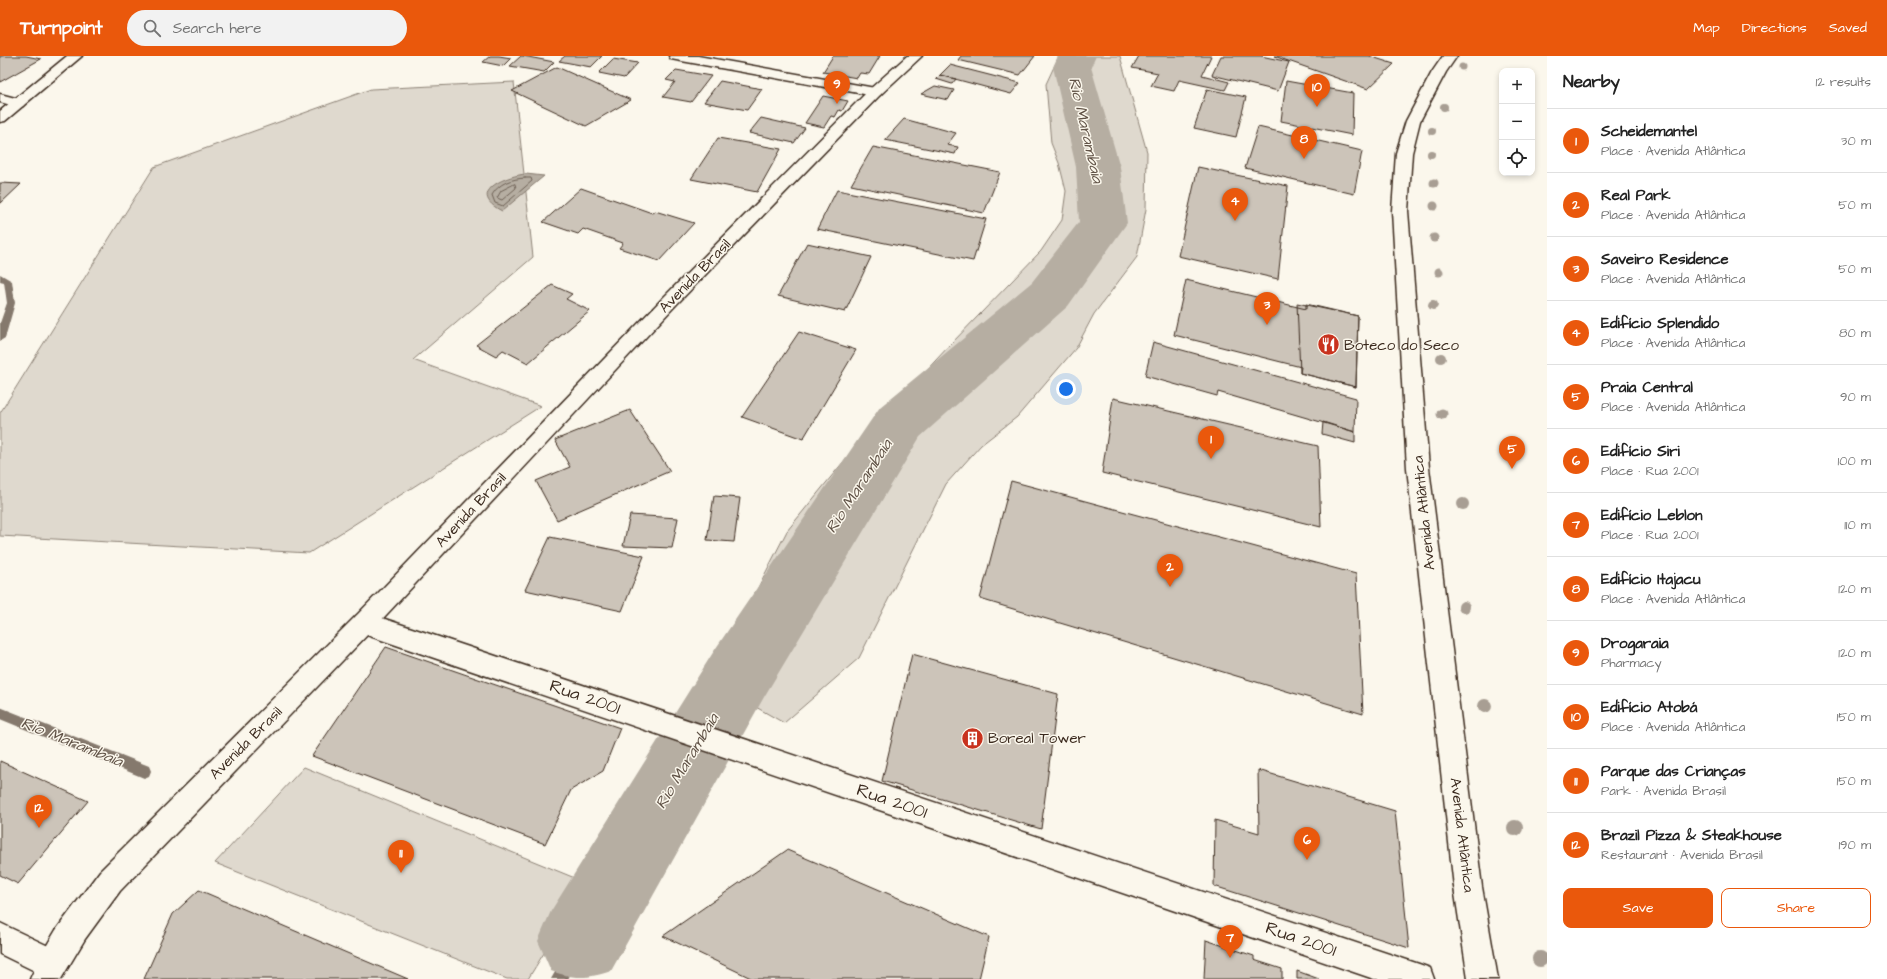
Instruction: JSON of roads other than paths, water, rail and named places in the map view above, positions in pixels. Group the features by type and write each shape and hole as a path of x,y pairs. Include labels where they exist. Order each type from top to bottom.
{"main road":[{"path":"0,118 75,56"},
{"path":"676,56 875,92"},
{"name":"Avenida Brasil","path":"49,972 79,920 110,881 364,623 605,368 875,92 915,56"},
{"name":"Avenida Atlântica","path":"1450,56 1439,72 1413,122 1404,153 1400,211 1407,293 1418,468 1468,887 1483,979"},
{"path":"0,98 18,103"},
{"name":"Rua 2001","path":"364,623 1420,979"},
{"path":"0,938 49,972"}],"water":[{"path":"526,174 544,176 502,211 492,204 487,198 488,192 492,186 508,178"}],"waterway":[{"name":"Rio Marambaia","path":"581,941 739,674 900,422 1050,294 1103,223 1098,167 1072,67 1077,56"},
{"name":"Rio Marambaia","path":"0,277 8,281 11,303 0,338"},
{"name":"Rio Marambaia","path":"0,713 144,771"},
{"path":"559,979 581,941"}],"place":[{"name":"Drogaraia","path":"837,104"},
{"name":"Edifício Atobá","path":"1317,107"},
{"name":"Edifício Itajacu","path":"1304,159"},
{"name":"Edifício Splendido","path":"1235,221"},
{"name":"Saveiro Residence","path":"1267,325"},
{"name":"Boteco do Seco","path":"1328,345"},
{"name":"Scheidemantel","path":"1211,459"},
{"name":"Praia Central","path":"1512,469"},
{"name":"Real Park","path":"1170,587"},
{"name":"Boreal Tower","path":"972,738"},
{"name":"Brazil Pizza & Steakhouse","path":"39,828"},
{"name":"Edifício Siri","path":"1307,860"},
{"name":"Parque das Crianças","path":"401,873"},
{"name":"Edifício Leblon","path":"1230,958"}]}
